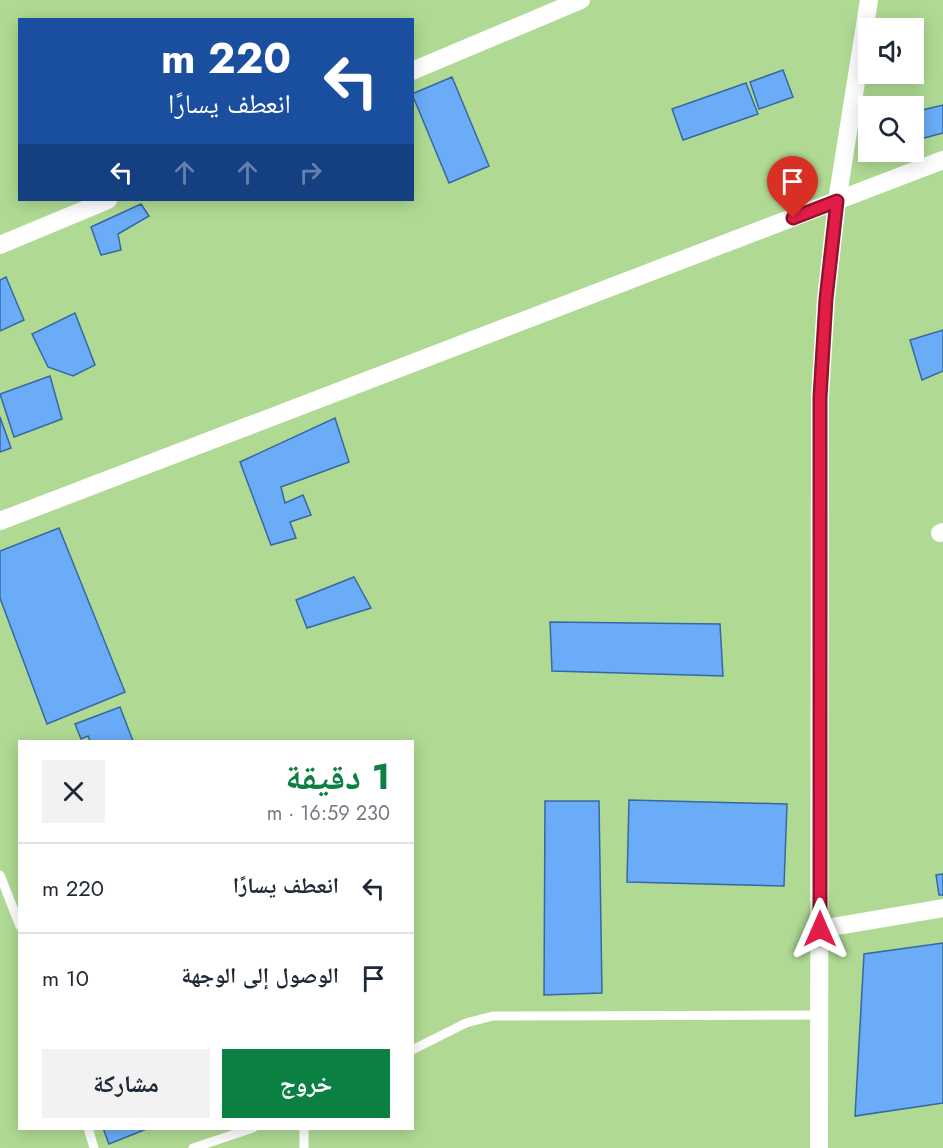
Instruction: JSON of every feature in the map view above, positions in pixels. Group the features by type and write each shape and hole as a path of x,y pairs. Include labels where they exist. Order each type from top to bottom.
{"street":[{"path":"414,70 581,0"},
{"path":"819,1148 820,397 826,299 837,201 869,0"},
{"path":"0,521 943,160"},
{"path":"0,245 106,201"},
{"path":"820,929 943,908"}],"lane":[{"path":"0,875 18,921"},
{"path":"414,1049 466,1023 493,1016 819,1015"},
{"path":"89,1130 94,1148"},
{"path":"193,1148 247,1130"},
{"path":"304,1130 304,1148"}],"building":[{"path":"783,70 793,97 759,109 750,82"},
{"path":"452,77 489,166 449,183 414,99 414,93"},
{"path":"746,83 758,114 683,140 672,109"},
{"path":"943,105 943,133 924,138 924,110"},
{"path":"141,204 149,216 118,234 121,250 101,255 91,227"},
{"path":"6,277 24,320 0,331 0,280"},
{"path":"75,313 95,365 73,376 48,367 32,334"},
{"path":"943,330 943,371 922,380 910,340"},
{"path":"50,376 62,419 14,437 0,394"},
{"path":"0,417 11,448 0,452"},
{"path":"335,418 349,462 281,487 285,503 303,495 311,515 290,522 296,538 271,545 240,462"},
{"path":"59,528 125,692 47,724 0,598 0,551"},
{"path":"354,577 371,608 307,628 296,600"},
{"path":"550,622 720,624 723,676 552,671"},
{"path":"120,707 133,740 90,740 88,736 81,739 75,724"},
{"path":"629,800 787,804 784,886 627,882"},
{"path":"545,801 599,801 602,993 544,995"},
{"path":"943,874 943,895 939,895 936,875"},
{"path":"943,943 943,1103 855,1116 864,954"},
{"path":"104,1130 144,1130 109,1144"}],"route":[{"path":"793,218 837,201 826,299 820,397 820,929"}]}
